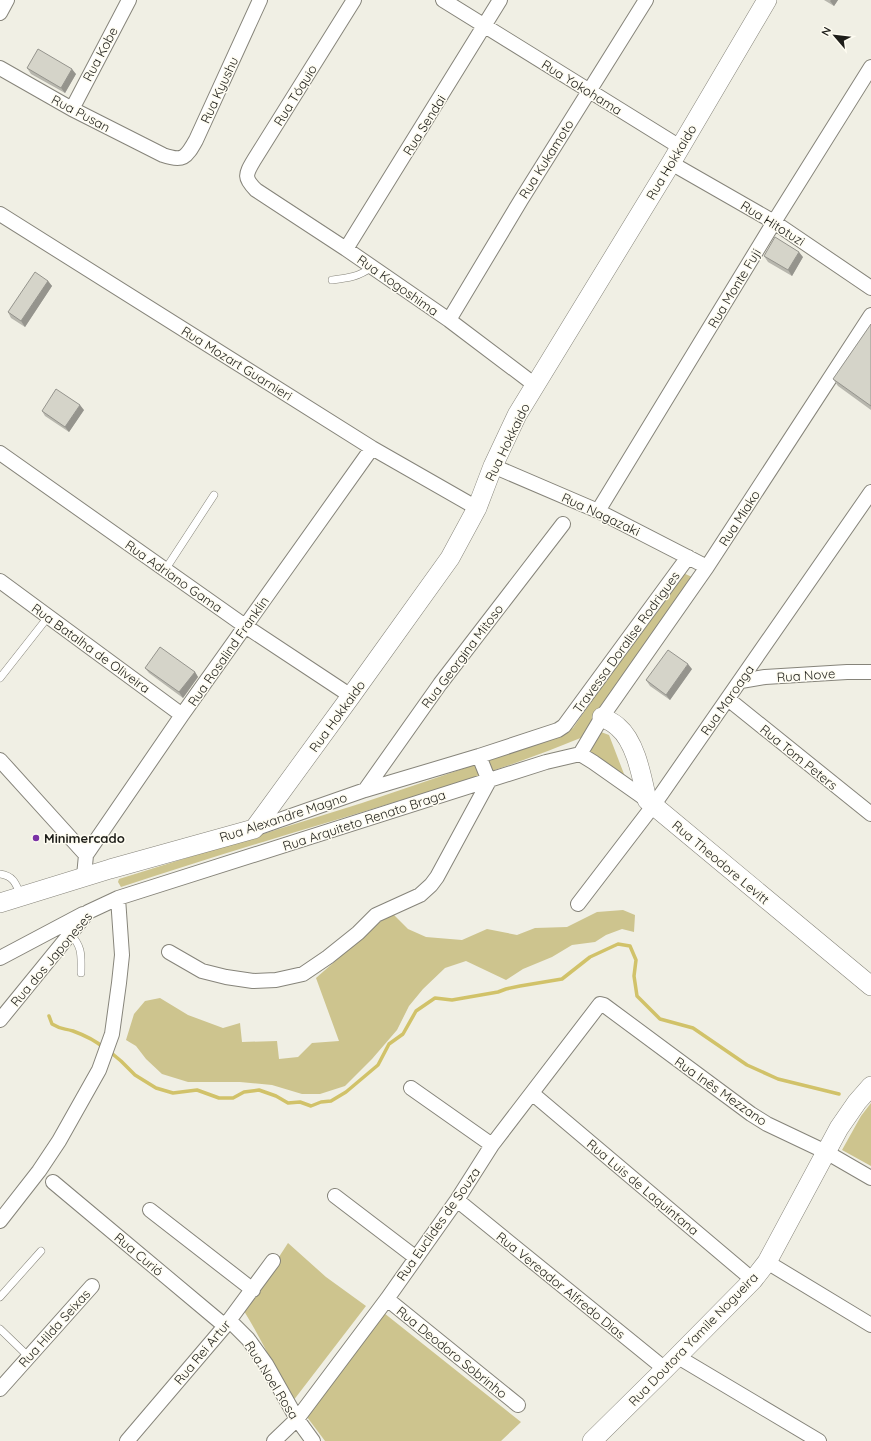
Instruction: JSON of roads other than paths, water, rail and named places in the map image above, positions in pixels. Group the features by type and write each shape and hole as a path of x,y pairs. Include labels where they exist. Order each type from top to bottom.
{"street":[{"path":"0,13 7,0"},
{"name":"Rua Kobe","path":"72,109 129,0"},
{"name":"Rua Kyushu","path":"163,155 174,159 182,158 188,154 196,140 260,0"},
{"name":"Rua Tóquio","path":"256,190 246,178 248,171 354,0"},
{"name":"Rua Yokohama","path":"443,0 588,91 676,155"},
{"name":"Rua Sendai","path":"346,249 500,0"},
{"name":"Rua Kukamoto","path":"449,320 588,91 646,0"},
{"name":"Rua Hokkaido","path":"254,829 450,558 477,508 493,466 517,415 676,155 767,0"},
{"name":"Rua Monte Fuji","path":"598,511 774,222 871,67"},
{"name":"Rua Pusan","path":"0,68 72,109 163,155"},
{"name":"Rua Hitotuzi","path":"676,155 871,288"},
{"name":"Rua Kogoshima","path":"256,190 346,249 449,320 535,385"},
{"name":"Rua Mozart Guarnieri","path":"0,214 372,448 477,508"},
{"name":"Rua Miako","path":"602,717 707,567 871,315"},
{"name":"Rua Rosalind Franklin","path":"86,855 182,715 372,448"},
{"name":"Rua Adriano Gama","path":"0,453 245,626 351,696"},
{"name":"Rua Nagazaki","path":"493,466 598,511 707,567"},
{"name":"Rua Maroaga","path":"578,904 650,803 741,681 871,492"},
{"name":"Rua Georgina Mitoso","path":"365,790 440,684 562,524"},
{"name":"Travessa Doralise Rodrigues","path":"564,726 688,557"},
{"name":"Rua Batalha de Oliveira","path":"0,581 182,715"},
{"name":"Rua Nove","path":"741,681 772,677 855,671 871,672"},
{"name":"Rua Tom Peters","path":"728,699 871,814"},
{"path":"602,717 616,725 627,738 635,757 650,803 580,754 602,717"},
{"name":"Rua Alexandre Magno","path":"0,903 84,876 254,829 365,790 479,756 558,730 564,726"},
{"name":"Rua Arquiteto Renato Braga","path":"112,901 546,762 580,754"},
{"path":"169,952 202,971 226,977 253,981 276,980 302,974 358,933 376,915 416,897 431,885 437,877 489,781 479,756"},
{"path":"0,760 86,855 84,876"},
{"name":"Rua Theodore Levitt","path":"650,803 871,986"},
{"path":"0,1221 60,1142 99,1070 112,1034 122,955 112,901"},
{"name":"Rua dos Japoneses","path":"0,1020 88,912 112,901"},
{"path":"0,958 88,912"},
{"name":"Rua Euclides de Souza","path":"274,1441 297,1419 457,1200 492,1145 600,1004"},
{"name":"Rua Inês Mezzano","path":"600,1004 604,1005 751,1114 767,1124 826,1152 871,1178"},
{"name":"Rua Doutora Yamile Nogueira","path":"592,1441 753,1280 767,1262 848,1113 871,1086"},
{"path":"411,1088 492,1145"},
{"name":"Rua Luis de Laquintana","path":"532,1094 753,1280"},
{"name":"Rua Curió","path":"53,1182 227,1323"},
{"path":"335,1196 415,1257"},
{"name":"Rua Vereador Alfredo Dias","path":"457,1200 671,1363 819,1441"},
{"path":"150,1210 253,1290"},
{"name":"Rua Rei Artur","path":"127,1441 227,1323 253,1290 273,1261"},
{"path":"767,1262 871,1325"},
{"name":"Rua Hilda Seixas","path":"0,1389 92,1286"},
{"name":"Rua Deodoro Sobrinho","path":"386,1299 518,1404"},
{"name":"Rua Noel Rosa","path":"227,1323 248,1339 266,1364 297,1419 312,1441"}],"lane":[{"path":"332,280 351,278 372,267"},
{"path":"165,570 214,495"},
{"path":"0,678 48,616"},
{"path":"0,874 7,875 16,884 21,896"},
{"path":"70,934 76,940 81,950 81,973"},
{"path":"0,1297 41,1251"},
{"path":"0,1329 29,1357"}],"waterway":[{"path":"109,1051 135,1075 156,1088 173,1093 197,1090 219,1098 233,1098 244,1092 259,1090 276,1096 288,1103 300,1102 311,1106 321,1102 331,1101 346,1092 378,1065 389,1044 403,1034 416,1011 435,998 452,1000 562,979 590,957 618,944 630,946 636,960 634,976 637,996 660,1019 693,1028 747,1065 778,1079 839,1094"},
{"path":"49,1016 52,1024 85,1036 104,1048"}],"place":[{"name":"Minimercado","path":"36,838"}]}
